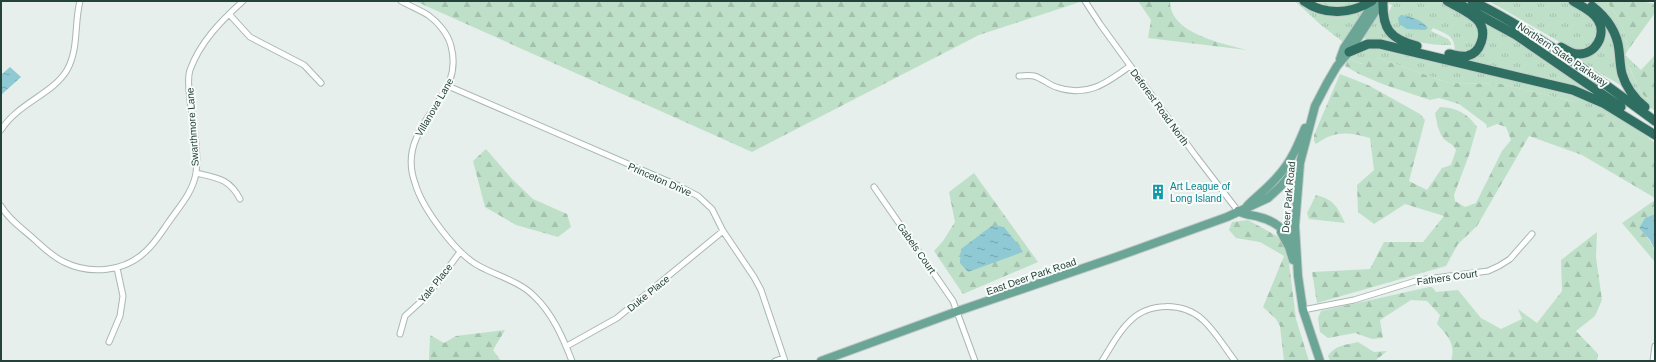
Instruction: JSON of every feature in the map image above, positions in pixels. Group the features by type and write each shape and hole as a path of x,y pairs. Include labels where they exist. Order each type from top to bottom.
{"highway":[{"path":"1304,1 1318,8 1338,12 1357,8 1372,1"},
{"path":"1382,1 1384,23 1389,32 1396,38 1405,43 1454,55 1463,57 1472,55 1481,43 1482,31 1480,24 1472,16 1448,1"},
{"name":"Northern State Parkway","path":"1454,1 1502,26 1534,46 1655,134"},
{"name":"Northern State Parkway","path":"1472,1 1511,21 1583,68 1655,121"},
{"path":"1511,21 1546,37 1574,54 1585,53 1592,50 1598,43 1601,34 1600,26 1595,16 1573,1"},
{"path":"1584,1 1601,13 1610,24 1618,42 1621,69 1625,82 1640,103 1655,115"},
{"path":"1349,52 1368,44 1380,44 1573,90 1603,103 1655,134"}],"main road":[{"name":"Deer Park Road","path":"1320,361 1303,310 1298,276 1295,243 1295,209 1300,163 1315,106 1338,64 1344,48 1375,1"},
{"name":"Deer Park Road","path":"1338,64 1349,52 1382,1"},
{"name":"East Deer Park Road","path":"821,361 958,311 1227,217 1247,206 1271,184 1285,168 1315,106"},
{"name":"East Deer Park Road","path":"1247,206 1258,204 1268,198 1281,186 1300,163"},
{"path":"1238,211 1243,214 1265,218 1275,224 1295,243"},
{"path":"1275,224 1285,237 1298,276"}],"street":[{"path":"1,130 13,115 24,105 51,87 67,71 75,46 80,1"},
{"name":"Swarthmore Lane","path":"1,206 9,217 63,262 88,270 117,268 137,258 154,242 186,198 196,173 196,154 189,87 190,72 195,57 217,25 243,1"},
{"name":"Villanova Lane","path":"402,1 428,15 437,22 445,32 453,54 453,76 416,138 411,161 412,174 422,200 449,239 460,252 479,266 514,282 534,296 547,310 557,326 567,346 572,361"},
{"name":"Deforest Road North","path":"1085,1 1130,66 1238,211"},
{"path":"229,14 250,37 304,65 321,83"},
{"path":"1018,76 1035,76 1057,88 1084,91 1108,82 1130,66"},
{"name":"Princeton Drive","path":"448,86 698,196 712,209 723,231 761,290 785,359"},
{"path":"196,173 210,176 230,184 240,198"},
{"name":"Gabels Court","path":"874,187 953,301 976,361"},
{"name":"Duke Place","path":"567,346 617,318 723,231"},
{"name":"Fathers Court","path":"1303,310 1354,300 1419,280 1488,271 1510,259 1532,234"},
{"name":"Yale Place","path":"400,334 405,316 428,295 460,252"},
{"path":"109,342 120,316 123,296 117,268"},
{"path":"1102,361 1121,330 1131,319 1143,312 1171,306 1193,313 1203,320 1235,361"},
{"path":"1653,361 1655,346"},
{"path":"775,361 785,359"}],"green space":[{"path":"415,1 1080,2 979,35 752,152"},
{"path":"1138,1 1170,1 1172,12 1179,22 1188,29 1212,40 1247,50 1148,38 1151,20"},
{"path":"1295,1 1300,1 1320,11 1362,12 1343,42 1321,25"},
{"path":"1315,1 1363,1 1339,7 1321,4"},
{"path":"1387,1 1437,1 1447,4 1459,10 1474,21 1479,31 1478,41 1472,49 1467,51 1455,51 1455,46 1451,38 1433,28 1431,31 1448,39 1451,45 1423,43 1412,40 1395,31 1390,24 1388,15 1392,5 1387,3"},
{"path":"1489,1 1570,1 1591,15 1598,25 1597,34 1592,44 1582,50 1570,48"},
{"path":"1592,1 1606,1 1618,18 1627,42 1628,50 1625,55 1641,70 1629,67 1641,93 1655,105 1655,111 1641,97 1627,74 1621,57 1614,23 1607,14"},
{"path":"1606,1 1640,1 1655,4 1655,13 1628,50 1621,24"},
{"path":"1378,15 1393,40 1392,42 1364,38"},
{"path":"1601,18 1614,37 1622,86 1577,58 1596,50"},
{"path":"1488,23 1505,32 1592,92 1554,80 1469,60 1483,44 1486,36 1485,25"},
{"path":"1372,45 1569,91 1603,108 1645,135 1655,143 1655,155 1572,101 1501,84 1449,83 1378,58 1363,64 1349,59 1355,52"},
{"path":"1654,56 1655,105 1641,93 1629,66 1641,70"},
{"path":"1378,58 1449,83 1501,84 1572,101 1608,118 1655,155 1655,198 1582,155 1529,136 1477,226 1458,244 1446,266 1317,303 1312,272 1370,269 1384,242 1423,242 1444,216 1405,204 1374,224 1358,212 1357,185 1374,170 1370,138 1355,134 1336,134 1323,139 1316,144 1314,141 1314,135 1340,74 1368,85 1420,114 1425,120 1409,181 1427,190 1442,168 1451,165 1456,150 1453,145 1445,140 1441,134 1435,113 1440,107 1457,110 1473,122 1477,127 1469,155 1454,195 1455,201 1465,207 1476,203 1502,151 1511,140 1506,127 1497,124 1487,128 1486,124 1459,104 1439,98 1430,100 1385,85 1359,74 1345,66 1349,59 1362,64 1366,60"},
{"path":"486,149 512,179 533,199 567,214 571,227 558,237 516,225 485,207 473,161"},
{"path":"974,173 1038,262 963,294 934,251 943,241 955,222 949,192"},
{"path":"1316,195 1327,199 1335,205 1345,223 1309,219 1307,213"},
{"path":"1655,200 1655,214 1645,218 1639,228 1653,247 1655,262 1622,223"},
{"path":"1248,220 1277,236 1287,247 1296,319 1309,361 1284,361 1280,326 1276,319 1263,307 1284,256 1260,242 1236,238 1229,230 1232,222"},
{"path":"1597,232 1596,257 1602,300 1595,316 1576,331 1598,354 1597,361 1451,361 1452,345 1448,336 1437,324 1440,315 1427,301 1411,300 1380,320 1383,338 1372,339 1355,333 1328,338 1320,332 1318,318 1321,311 1429,287 1432,287 1436,292 1458,290 1481,318 1501,329 1522,319 1518,309 1537,323 1562,291 1561,260"},
{"path":"505,330 493,350 501,361 429,361 430,335 444,343 456,336"},
{"path":"1358,342 1374,352 1387,351 1375,361 1330,361 1328,356 1331,352 1341,346"}],"water":[{"path":"1401,15 1416,19 1428,28 1425,30 1407,29 1399,24 1398,18"},
{"path":"10,67 21,77 1,95 1,75"},
{"path":"1655,214 1655,250 1650,240 1639,228 1645,218"},
{"path":"993,225 1004,227 1023,252 968,272 960,263 961,249"}],"place":[{"name":"Art League of Long Island","path":"1158,192"}]}
